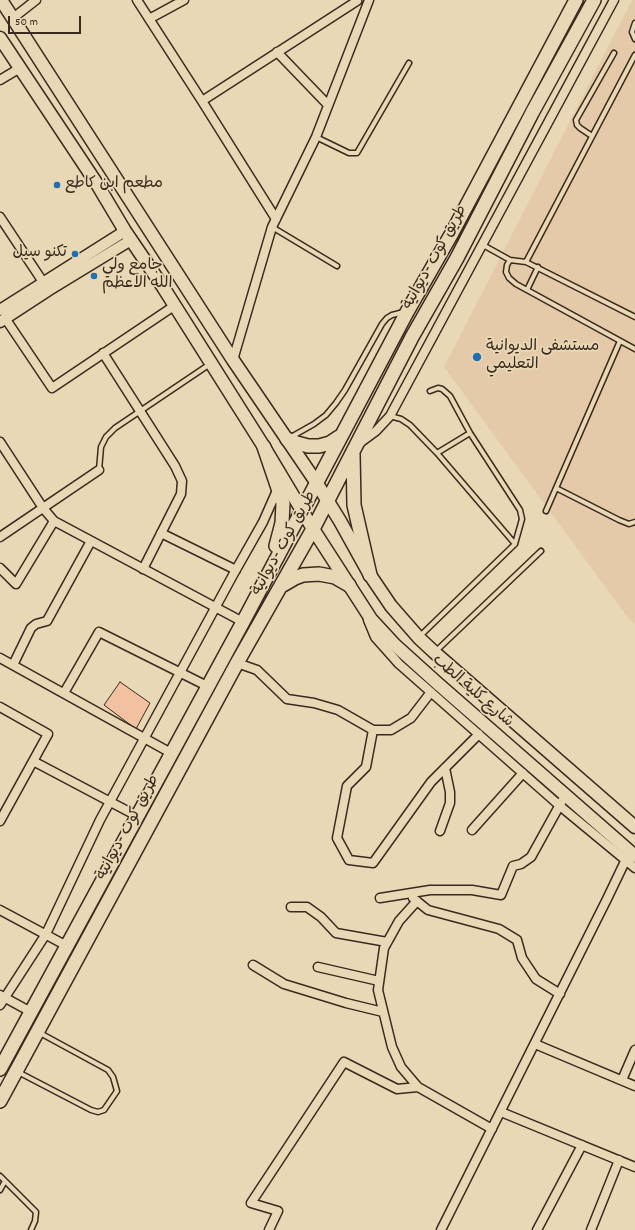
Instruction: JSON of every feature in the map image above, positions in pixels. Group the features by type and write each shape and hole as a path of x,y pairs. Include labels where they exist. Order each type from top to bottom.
{"main road":[{"name":"شارع كلية الطب","path":"1,0 233,360 316,482 370,575 391,606 419,638 434,652 635,827"},
{"name":"طريق كوت -ديوانية","path":"0,1069 242,622 407,312 456,226 576,0"},
{"name":"طريق كوت -ديوانية","path":"0,1101 237,663 313,529 412,337 457,258 532,113 594,0"},
{"name":"شارع كلية الطب","path":"0,38 97,184 128,236 163,287 211,363 313,529 375,623 395,645 516,752 563,801 630,856"},
{"path":"97,184 113,174"},
{"path":"163,287 179,277"},
{"path":"287,439 297,444 313,446 330,443 340,437"},
{"path":"264,448 283,503 281,532 274,550 273,564"},
{"path":"355,449 354,505 370,575"},
{"path":"281,587 295,578 311,574 327,575 349,585"},
{"path":"516,752 530,735"}],"street":[{"path":"13,18 36,0"},
{"path":"136,0 202,101 274,223"},
{"path":"149,19 184,0"},
{"path":"202,101 356,0 364,12"},
{"path":"233,360 274,223 316,137 369,0"},
{"path":"355,449 376,431 390,416 614,0"},
{"path":"277,52 328,105"},
{"path":"0,80 20,68"},
{"path":"0,217 43,282"},
{"path":"2,317 43,282 128,236"},
{"path":"2,317 48,290 128,236"},
{"path":"2,317 52,388 174,306"},
{"path":"103,353 175,466 182,481 181,494 143,569"},
{"path":"0,442 43,508 54,521 242,622"},
{"path":"0,536 99,470"},
{"path":"0,1005 2,996 46,934 100,820 263,522 278,488"},
{"path":"0,568 16,584 54,521"},
{"path":"161,532 236,570"},
{"path":"13,665 31,628 36,624 47,620 91,541"},
{"path":"360,602 375,637 399,664 523,773 563,801 531,857 521,864 512,866 501,895 472,890 430,890 380,898"},
{"path":"64,693 99,632 207,686"},
{"path":"0,658 171,753"},
{"path":"237,663 257,670 287,699 314,703 338,710 373,730 392,730 411,718 431,692"},
{"path":"0,707 48,734 0,821"},
{"path":"373,730 366,767 347,786 337,838 349,860 373,863 431,782 479,734"},
{"path":"33,761 137,816"},
{"path":"440,831 450,803 450,792 445,768"},
{"path":"472,830 523,773"},
{"path":"630,856 635,868"},
{"path":"441,1230 630,856"},
{"path":"408,893 428,910 499,929 516,940 522,958 536,979 560,994"},
{"path":"417,901 399,921 384,948 378,990 392,1047 401,1067 418,1087 492,1129"},
{"path":"291,907 307,907 321,917 336,933 387,942"},
{"path":"0,910 67,946"},
{"path":"253,965 284,984 346,1003 383,1012"},
{"path":"318,967 379,981"},
{"path":"2,996 31,1012"},
{"path":"535,1044 635,1086"},
{"path":"622,1080 635,1050"},
{"path":"269,1230 278,1212 251,1203 344,1062 397,1089 418,1087"},
{"path":"501,1112 635,1167"},
{"path":"537,1230 582,1145"},
{"path":"591,1230 619,1160"}],"lane":[{"path":"635,23 632,32 635,39"},
{"path":"592,136 580,128 577,125 576,120 614,53"},
{"path":"526,262 635,55"},
{"path":"316,137 349,153 357,153 409,63"},
{"path":"274,223 337,266"},
{"path":"482,245 510,260 526,262 538,267 635,318"},
{"path":"510,260 507,265 506,272 509,278 516,284 635,348"},
{"path":"527,290 538,267"},
{"path":"287,439 301,433 326,414 336,403 382,324 392,315 407,312"},
{"path":"546,511 620,341"},
{"path":"99,470 101,447 106,437 115,428 211,363"},
{"path":"419,638 515,544 522,519 520,510 470,433 450,396 442,389 438,388 430,391"},
{"path":"390,416 401,419 410,425 437,453 515,544"},
{"path":"437,453 470,433"},
{"path":"556,488 619,520 630,524 635,522"},
{"path":"434,652 541,551"},
{"path":"16,1071 91,1110 98,1112 104,1110 117,1090 113,1077 108,1070 38,1032"},
{"path":"0,1176 36,1212 35,1221 31,1230"},
{"path":"0,1190 5,1181"}],"shaded area":[{"path":"632,0 635,0 635,624 628,618 444,367"}],"building":[{"path":"120,682 150,703 136,729 104,705"}],"place":[{"name":"مطعم ابن كاطع","path":"57,185"},
{"name":"تكنو سيل","path":"75,254"},
{"name":"جامع ولي الله الاعظم","path":"94,276"},
{"name":"مستشفى الديوانية التعليمي","path":"477,357"}]}
